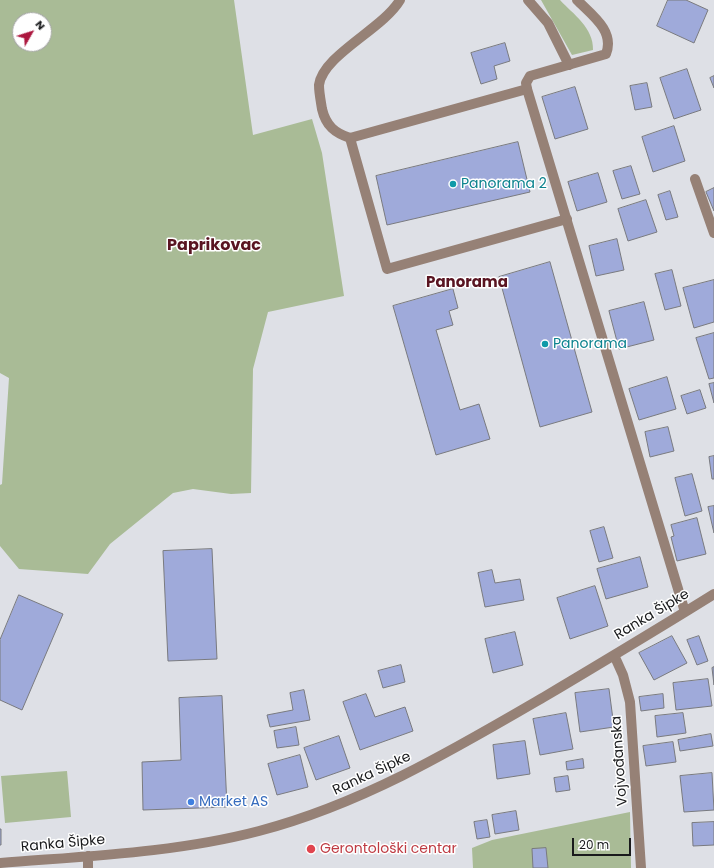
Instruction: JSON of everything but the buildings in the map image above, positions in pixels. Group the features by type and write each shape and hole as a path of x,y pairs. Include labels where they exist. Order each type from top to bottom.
{"street":[{"path":"400,0 378,25 331,62 324,72 319,85 324,117 329,126 338,134 350,138 527,89"},
{"path":"528,0 548,24 569,65"},
{"path":"577,0 604,28 609,39 609,47 606,54 599,58 530,76 526,83 527,89 685,612"},
{"path":"350,138 387,269 567,219"},
{"path":"695,179 714,234"},
{"name":"Ranka Šipke","path":"0,863 188,847 258,831 331,808 422,766 614,655 714,594"},
{"name":"Vojvođanska","path":"614,655 623,675 630,702 641,868"},
{"path":"88,856 88,868"}],"green space":[{"path":"0,0 234,0 253,135 312,119 322,153 344,296 268,312 253,369 251,493 231,494 193,489 173,493 110,544 88,574 19,569 0,546 0,485 2,484 9,378 0,373"},
{"path":"541,0 560,0 586,28 590,35 593,50 572,55"},
{"path":"67,771 71,817 5,823 1,776"},
{"path":"630,812 631,868 473,868 472,848 492,840"}],"place":[{"name":"Panorama 2","path":"453,184"},
{"name":"Panorama","path":"545,344"},
{"name":"Market AS","path":"191,802"},
{"name":"Gerontološki centar","path":"311,849"}],"district":[{"name":"Paprikovac","path":"214,246"},
{"name":"Panorama","path":"467,283"}]}
